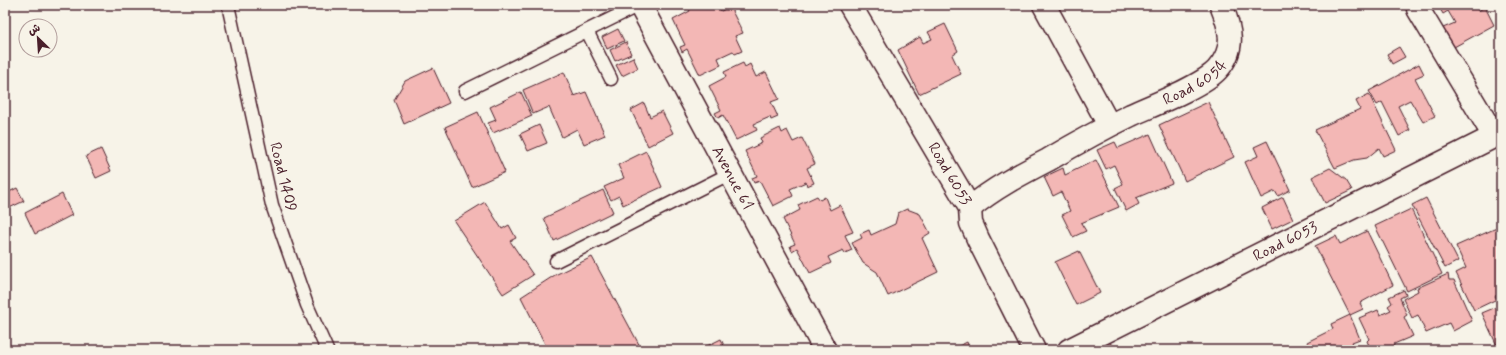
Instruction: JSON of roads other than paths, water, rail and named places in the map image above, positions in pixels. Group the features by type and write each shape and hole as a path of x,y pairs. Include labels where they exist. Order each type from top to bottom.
{"street":[{"name":"Avenue 61","path":"640,5 825,350"},
{"name":"Road 6053","path":"850,5 970,208 971,223 978,239 1034,350"},
{"path":"1044,5 1109,125"},
{"name":"Road 6054","path":"970,208 1000,186 1109,125 1202,82 1217,70 1226,56 1231,40 1228,22 1221,5"},
{"path":"1418,9 1498,134"},
{"name":"Road 6053","path":"1069,350 1498,134"}],"lane":[{"name":"Road 1409","path":"228,5 272,205 302,291 327,350"},
{"path":"465,91 640,5"},
{"path":"587,31 610,79"},
{"path":"556,261 731,173"}]}
